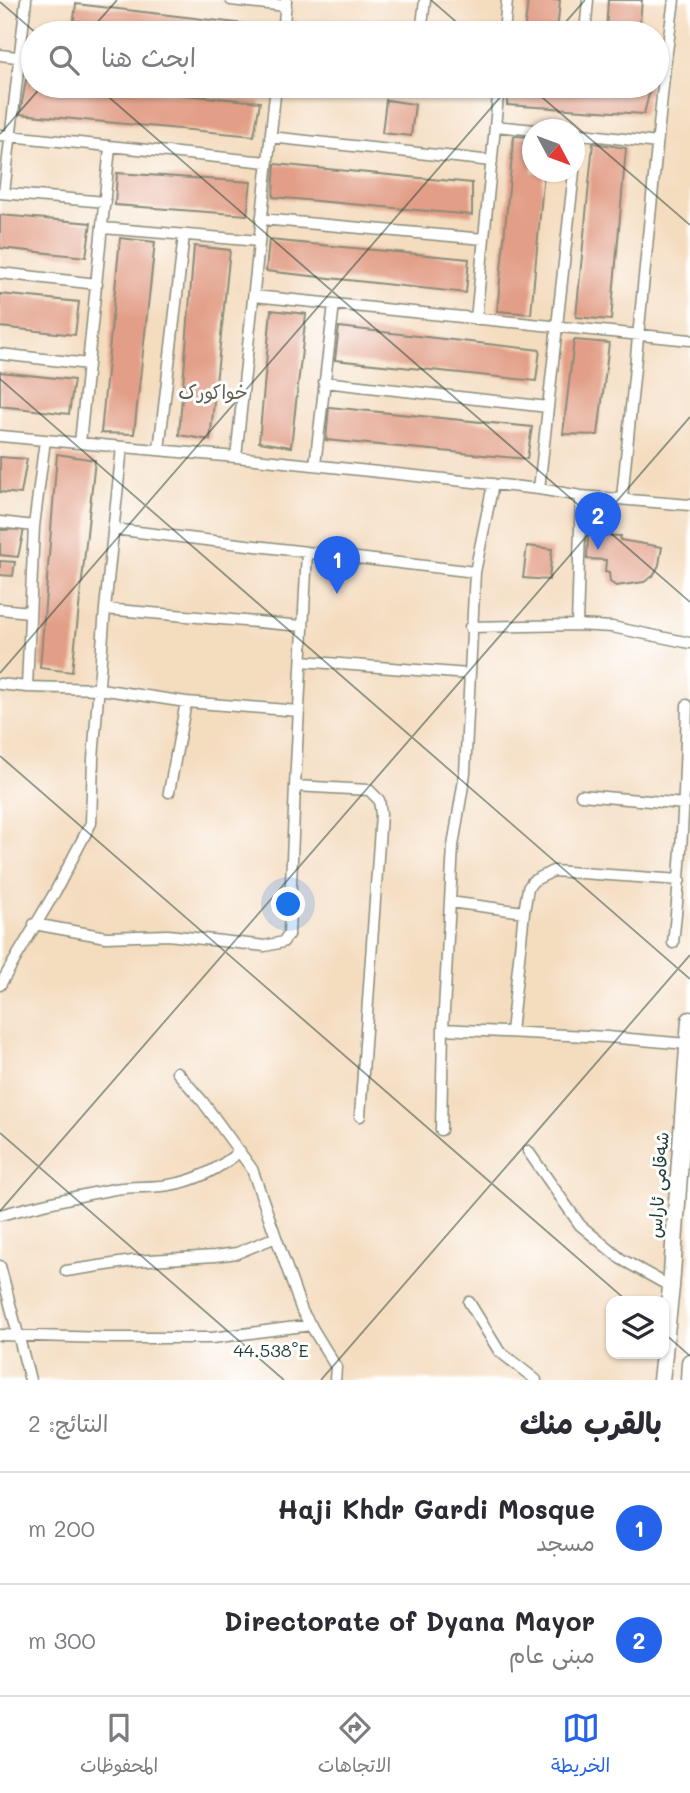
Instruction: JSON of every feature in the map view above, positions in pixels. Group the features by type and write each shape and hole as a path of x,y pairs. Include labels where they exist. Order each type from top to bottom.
{"main road":[{"name":"شەقامی ئاراس","path":"669,1306 690,1020"},
{"name":"شەقامی ئاراس","path":"661,1380 663,1359"},
{"path":"689,1380 690,1362"}],"street":[{"path":"24,21 26,0"},
{"path":"230,0 286,3 284,21"},
{"path":"422,21 425,0"},
{"path":"505,21 507,0"},
{"path":"586,21 588,0"},
{"path":"669,25 674,0"},
{"path":"21,48 5,135 2,193 106,202"},
{"path":"0,55 20,57"},
{"path":"236,457 275,98"},
{"path":"476,319 498,98"},
{"path":"622,498 659,98"},
{"path":"495,126 522,129"},
{"path":"5,135 110,148 267,162"},
{"path":"585,135 657,143"},
{"path":"270,137 492,160"},
{"path":"80,443 110,148"},
{"path":"540,489 573,182"},
{"path":"261,219 484,240"},
{"path":"103,228 259,241"},
{"path":"159,450 184,235"},
{"path":"0,273 97,284"},
{"path":"254,296 690,340"},
{"path":"315,465 334,304"},
{"path":"0,354 88,364"},
{"path":"324,382 548,407"},
{"path":"0,436 236,457 540,489 580,496 690,505"},
{"path":"27,687 34,526 45,440"},
{"path":"0,985 55,892 91,823 93,759 105,609 122,447"},
{"path":"441,1130 443,1030 453,846 465,773 470,627 475,572 493,484"},
{"path":"577,625 580,496"},
{"path":"0,522 34,526"},
{"path":"113,529 475,572"},
{"path":"34,924 106,937 168,935 265,946 283,942 289,933 307,552"},
{"path":"0,609 29,612"},
{"path":"105,609 303,626"},
{"path":"470,627 612,627 690,643"},
{"path":"302,661 468,674"},
{"path":"0,684 100,689 186,702 299,711"},
{"path":"169,792 186,702"},
{"path":"673,943 685,804 687,705 690,708"},
{"path":"295,786 369,790 379,800 381,814 360,1116"},
{"path":"581,795 685,804"},
{"path":"511,1032 528,888 540,876 553,871 680,880"},
{"path":"450,902 524,912"},
{"path":"443,1030 607,1037 687,1044"},
{"path":"177,1072 203,1101 240,1152 259,1184 302,1311 336,1367 335,1380"},
{"path":"528,1150 580,1225 621,1259 671,1287"},
{"path":"0,1215 72,1197 131,1186 168,1185 201,1177 224,1165 240,1152"},
{"path":"66,1271 133,1261 215,1256 237,1252 276,1237"},
{"path":"0,1266 30,1380"},
{"path":"469,1302 499,1351 536,1380"},
{"path":"0,1335 212,1338 311,1325"}],"building":[{"path":"528,0 560,0 558,21 525,21"},
{"path":"608,0 642,0 640,21 607,21"},
{"path":"76,4 219,21 74,21"},
{"path":"23,98 216,98 260,102 254,136 20,114"},
{"path":"507,98 648,98 644,114 507,105"},
{"path":"386,100 415,104 411,136 382,133"},
{"path":"514,136 522,136 522,182 543,182 531,314 497,311"},
{"path":"593,143 626,148 611,320 576,317"},
{"path":"275,164 472,183 472,215 273,197"},
{"path":"117,173 251,182 247,215 115,205"},
{"path":"0,215 91,223 86,257 0,248"},
{"path":"120,238 155,242 134,434 101,433"},
{"path":"269,240 469,259 466,293 266,271"},
{"path":"194,246 230,250 210,440 179,435"},
{"path":"0,294 79,302 75,335 0,327"},
{"path":"271,310 306,314 291,447 259,442"},
{"path":"339,327 540,350 536,381 335,360"},
{"path":"574,340 609,343 598,435 563,434"},
{"path":"0,372 74,380 69,414 0,406"},
{"path":"329,407 532,427 527,459 326,440"},
{"path":"57,454 95,460 72,672 40,668"},
{"path":"0,457 27,459 21,494 0,492"},
{"path":"24,529 18,557 0,555 0,530"},
{"path":"588,535 621,536 620,540 662,547 659,565 653,576 644,582 616,586 610,582 609,573 605,572 606,560 587,559"},
{"path":"527,546 552,549 549,580 523,578"},
{"path":"0,561 15,562 13,576 0,575"}],"place":[{"name":"Directorate of Dyana Mayor","path":"598,550"},
{"name":"Haji Khdr Gardi Mosque","path":"337,594"}],"district":[{"name":"خواکورک","path":"213,391"}]}
